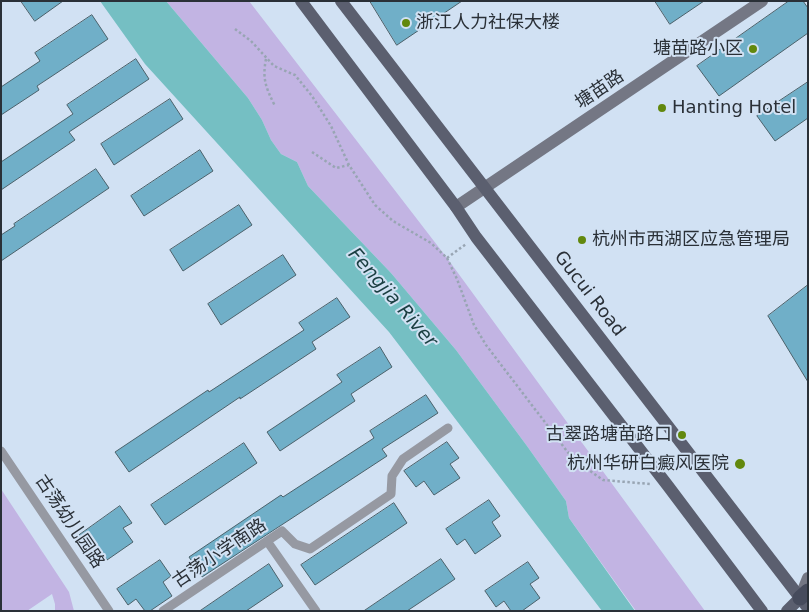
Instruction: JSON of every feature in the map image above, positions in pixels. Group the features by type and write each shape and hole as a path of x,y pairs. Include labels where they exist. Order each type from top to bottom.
{"main road":[{"path":"301,1 476,237 762,611"},
{"name":"Gucui Road","path":"341,1 806,598"},
{"path":"787,611 806,598"}],"street":[{"name":"塘苗路","path":"456,208 762,1"},
{"path":"806,598 808,578"}],"lane":[{"name":"古荡小学南路","path":"163,611 282,532 295,544 310,549 391,494 392,476 404,459 448,428"},
{"name":"古荡幼儿园路","path":"1,450 109,611"},
{"path":"267,541 316,611"}],"path":[{"path":"235,29 251,41 274,66 294,75 312,96 331,126 349,165 375,205 393,221 431,243 447,258 474,325 486,346 573,459 603,480 668,486"},
{"path":"266,59 263,72 265,87 275,106"},
{"path":"312,152 336,168 349,165"},
{"path":"447,258 476,237"}],"shaded area":[{"path":"166,1 249,1 447,258 705,611 636,611 569,518 566,501 456,350 391,273 308,186 297,162 281,154 271,140 262,120 248,98"},
{"path":"1,489 69,592 74,611 55,611 52,594 27,611 1,611"}],"water":[{"name":"Fengjia River","path":"100,1 166,1 248,98 262,120 271,140 281,154 297,162 308,186 391,273 456,350 566,501 569,518 635,611 602,611 389,332 145,64"}],"building":[{"path":"21,1 63,1 35,21"},
{"name":"浙江人力社保大楼","path":"370,1 462,1 397,45"},
{"path":"655,1 704,1 670,24"},
{"name":"塘苗路小区","path":"789,1 803,1 808,8 808,33 719,96 697,66"},
{"path":"92,15 108,39 37,86 39,90 1,115 1,87 40,61 35,53"},
{"path":"136,59 149,79 69,132 75,140 1,190 1,162 73,114 67,105"},
{"path":"808,82 808,118 775,141 757,116"},
{"path":"170,99 183,119 114,165 101,144"},
{"path":"200,150 213,171 144,216 131,196"},
{"path":"96,169 109,188 1,261 1,235 15,226 14,224"},
{"path":"239,205 252,225 183,271 170,250"},
{"path":"283,255 296,275 221,325 208,304"},
{"path":"808,285 808,382 768,316"},
{"path":"337,298 350,317 312,342 316,349 240,399 240,397 129,472 115,452 208,390 209,392 304,330 299,323"},
{"path":"380,347 392,367 351,394 355,401 280,451 267,432 342,382 337,375"},
{"path":"426,395 438,413 382,449 387,456 202,577 189,557 281,495 283,497 374,438 370,431"},
{"path":"447,442 459,458 450,464 460,478 434,495 424,481 416,487 404,471"},
{"path":"244,443 257,463 165,525 151,505"},
{"path":"489,500 500,516 492,522 501,536 475,554 465,539 457,545 446,529"},
{"path":"394,503 407,523 315,585 301,565"},
{"path":"120,506 132,523 123,528 133,542 107,560 97,546 89,552 78,536"},
{"path":"441,559 455,579 407,611 364,611"},
{"path":"160,560 171,576 163,582 172,596 150,611 145,611 136,599 128,605 117,589"},
{"path":"528,562 539,578 530,584 540,598 522,611 511,611 504,601 496,607 485,591"},
{"path":"269,564 283,586 246,611 200,611"}],"place":[{"name":"浙江人力社保大楼","path":"406,23"},
{"name":"塘苗路小区","path":"753,49"},
{"name":"Hanting Hotel","path":"662,108"},
{"name":"杭州市西湖区应急管理局","path":"582,240"},
{"name":"古翠路塘苗路口","path":"682,435"},
{"name":"杭州华研白癜风医院","path":"740,464"}]}
